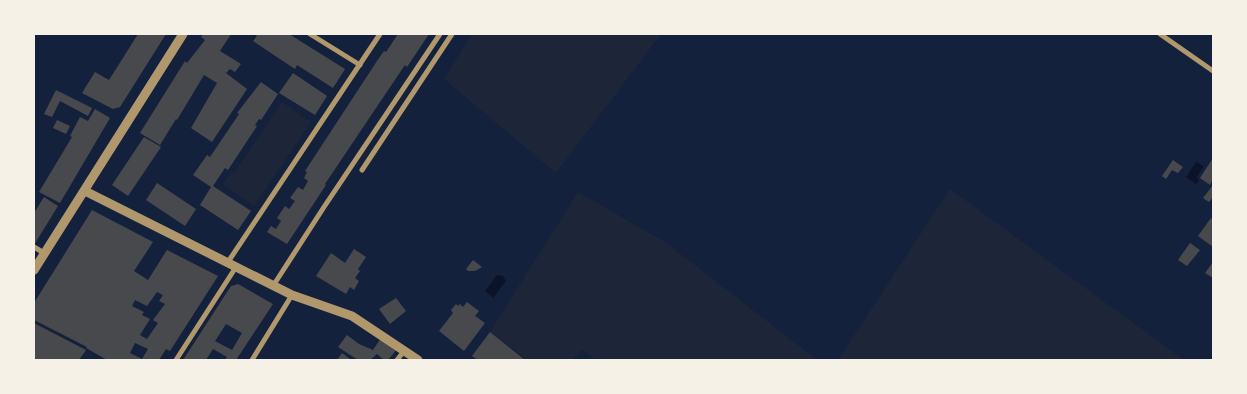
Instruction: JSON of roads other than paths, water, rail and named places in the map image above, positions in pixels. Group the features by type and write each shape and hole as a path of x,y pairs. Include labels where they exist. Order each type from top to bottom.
{"street":[{"path":"34,270 183,34"},
{"path":"310,34 360,65"},
{"path":"176,360 232,265 380,34"},
{"path":"273,286 440,34"},
{"path":"362,170 452,34"},
{"path":"1160,34 1213,72"},
{"path":"84,191 292,295 352,316 418,360"},
{"path":"34,247 44,253"},
{"path":"252,360 292,295"},
{"path":"397,360 405,350"}]}
